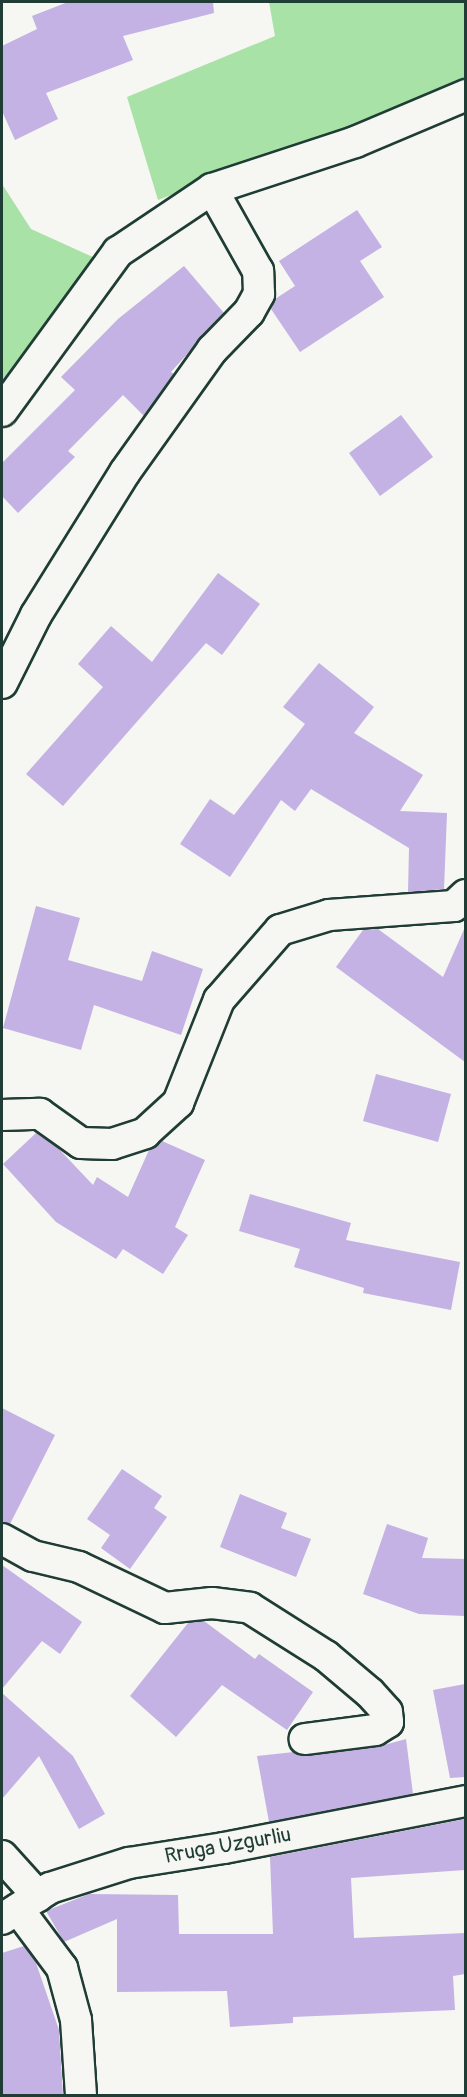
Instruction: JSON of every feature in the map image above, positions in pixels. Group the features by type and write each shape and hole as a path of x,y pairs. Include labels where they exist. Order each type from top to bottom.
{"street":[{"path":"2,411 118,252 212,189 355,142 465,95"},
{"path":"2,683 36,615 125,472 212,350 249,312 260,294 258,271 212,189"},
{"path":"2,1115 40,1114 81,1143 112,1144 145,1132 178,1103 219,1000 280,930 329,915 454,906 465,894"},
{"path":"2,1539 33,1556 79,1567 158,1606 228,1603 250,1608 326,1656 370,1693 387,1712 388,1722 375,1730 305,1739"},
{"name":"Rruga Uzgurliu","path":"19,1908 69,1881 129,1863 259,1842 465,1801"},
{"path":"2,1856 19,1908 62,1968 76,2020 81,2096"}],"green space":[{"path":"269,2 465,2 465,85 158,200 127,97 275,36"},
{"path":"2,184 31,229 95,258 2,401"}],"building":[{"path":"68,2 213,2 214,13 123,36 133,60 46,93 58,119 15,140 2,111 2,46 37,29 32,16"},
{"path":"357,210 382,247 360,261 384,297 300,352 271,309 275,299 295,286 279,261"},
{"path":"184,266 224,313 171,372 174,374 144,416 123,395 68,451 75,457 18,513 2,496 2,463 75,390 61,377 118,319"},
{"path":"401,415 433,457 380,496 349,453"},
{"path":"218,573 260,604 222,655 206,643 63,806 26,774 103,687 78,664 111,626 152,662"},
{"path":"319,663 374,707 354,733 423,775 400,811 447,813 444,889 408,892 409,848 311,789 295,811 281,800 230,877 180,844 210,799 234,815 305,724 283,707"},
{"path":"36,906 80,918 68,960 142,981 152,951 203,969 181,1035 94,1005 81,1050 3,1028"},
{"path":"465,927 465,1062 336,967 363,930 378,929 443,977"},
{"path":"376,1074 451,1094 438,1142 363,1121"},
{"path":"36,1133 56,1146 93,1185 97,1177 128,1197 149,1150 162,1141 205,1160 175,1227 188,1235 163,1274 123,1249 116,1259 56,1222 3,1164"},
{"path":"250,1194 351,1223 346,1240 460,1262 451,1310 363,1293 364,1288 294,1267 300,1249 239,1231"},
{"path":"2,1408 55,1435 10,1524 2,1522"},
{"path":"122,1469 162,1496 154,1508 167,1517 130,1569 101,1548 110,1535 87,1519"},
{"path":"240,1494 287,1513 281,1528 311,1539 296,1577 220,1547"},
{"path":"387,1524 428,1538 422,1558 465,1559 465,1616 419,1614 363,1594"},
{"path":"2,1565 82,1622 60,1654 42,1641 2,1689"},
{"path":"204,1621 255,1659 259,1654 313,1692 287,1730 222,1685 176,1737 130,1696 188,1623"},
{"path":"465,1684 465,1777 450,1778 433,1690"},
{"path":"2,1693 73,1756 105,1814 79,1829 39,1756 2,1799"},
{"path":"406,1739 413,1794 269,1822 257,1756 294,1752 307,1756 377,1747"},
{"path":"465,1819 465,1870 351,1878 354,1938 465,1933 465,1974 453,1976 455,2010 293,2017 293,2023 230,2027 227,1991 117,1992 117,1919 64,1942 46,1911 89,1894 178,1895 179,1934 273,1934 270,1857"},
{"path":"24,1946 35,1960 59,2030 63,2096 2,2096 2,1953"}]}
